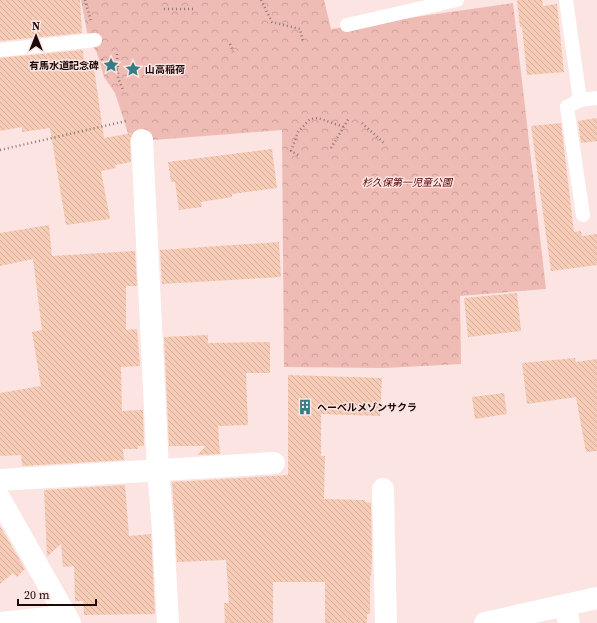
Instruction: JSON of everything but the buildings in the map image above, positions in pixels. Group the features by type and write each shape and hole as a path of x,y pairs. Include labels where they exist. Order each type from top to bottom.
{"street":[{"path":"142,140 158,470 164,530 168,623"},
{"path":"0,480 274,463"},
{"path":"383,489 386,623"},
{"path":"0,498 68,619 0,623"},
{"path":"485,623 567,614 597,598"}],"lane":[{"path":"347,25 457,0"},
{"path":"566,0 580,100"},
{"path":"0,50 95,40"},
{"path":"583,215 567,107 580,100 597,98"}],"path":[{"path":"85,0 85,7"},
{"path":"261,0 272,22 300,29 303,42"},
{"path":"164,10 193,9"},
{"path":"230,44 233,52"},
{"path":"117,54 118,78 123,90"},
{"path":"101,57 103,64 107,68 118,70"},
{"path":"298,155 291,151 298,132 310,119 318,118 344,127"},
{"path":"331,148 349,118"},
{"path":"0,150 128,120"},
{"path":"362,123 384,143"}],"green space":[{"name":"杉久保第一児童公園","path":"81,0 324,0 331,29 513,3 546,289 460,296 461,364 385,368 284,367 282,130 153,140 133,139 128,133 115,93 104,77 97,53 88,37"}],"place":[{"name":"有馬水道記念碑","path":"111,65"},
{"name":"山高稲荷","path":"133,69"},
{"name":"ヘーベルメゾンサクラ","path":"305,407"}]}
